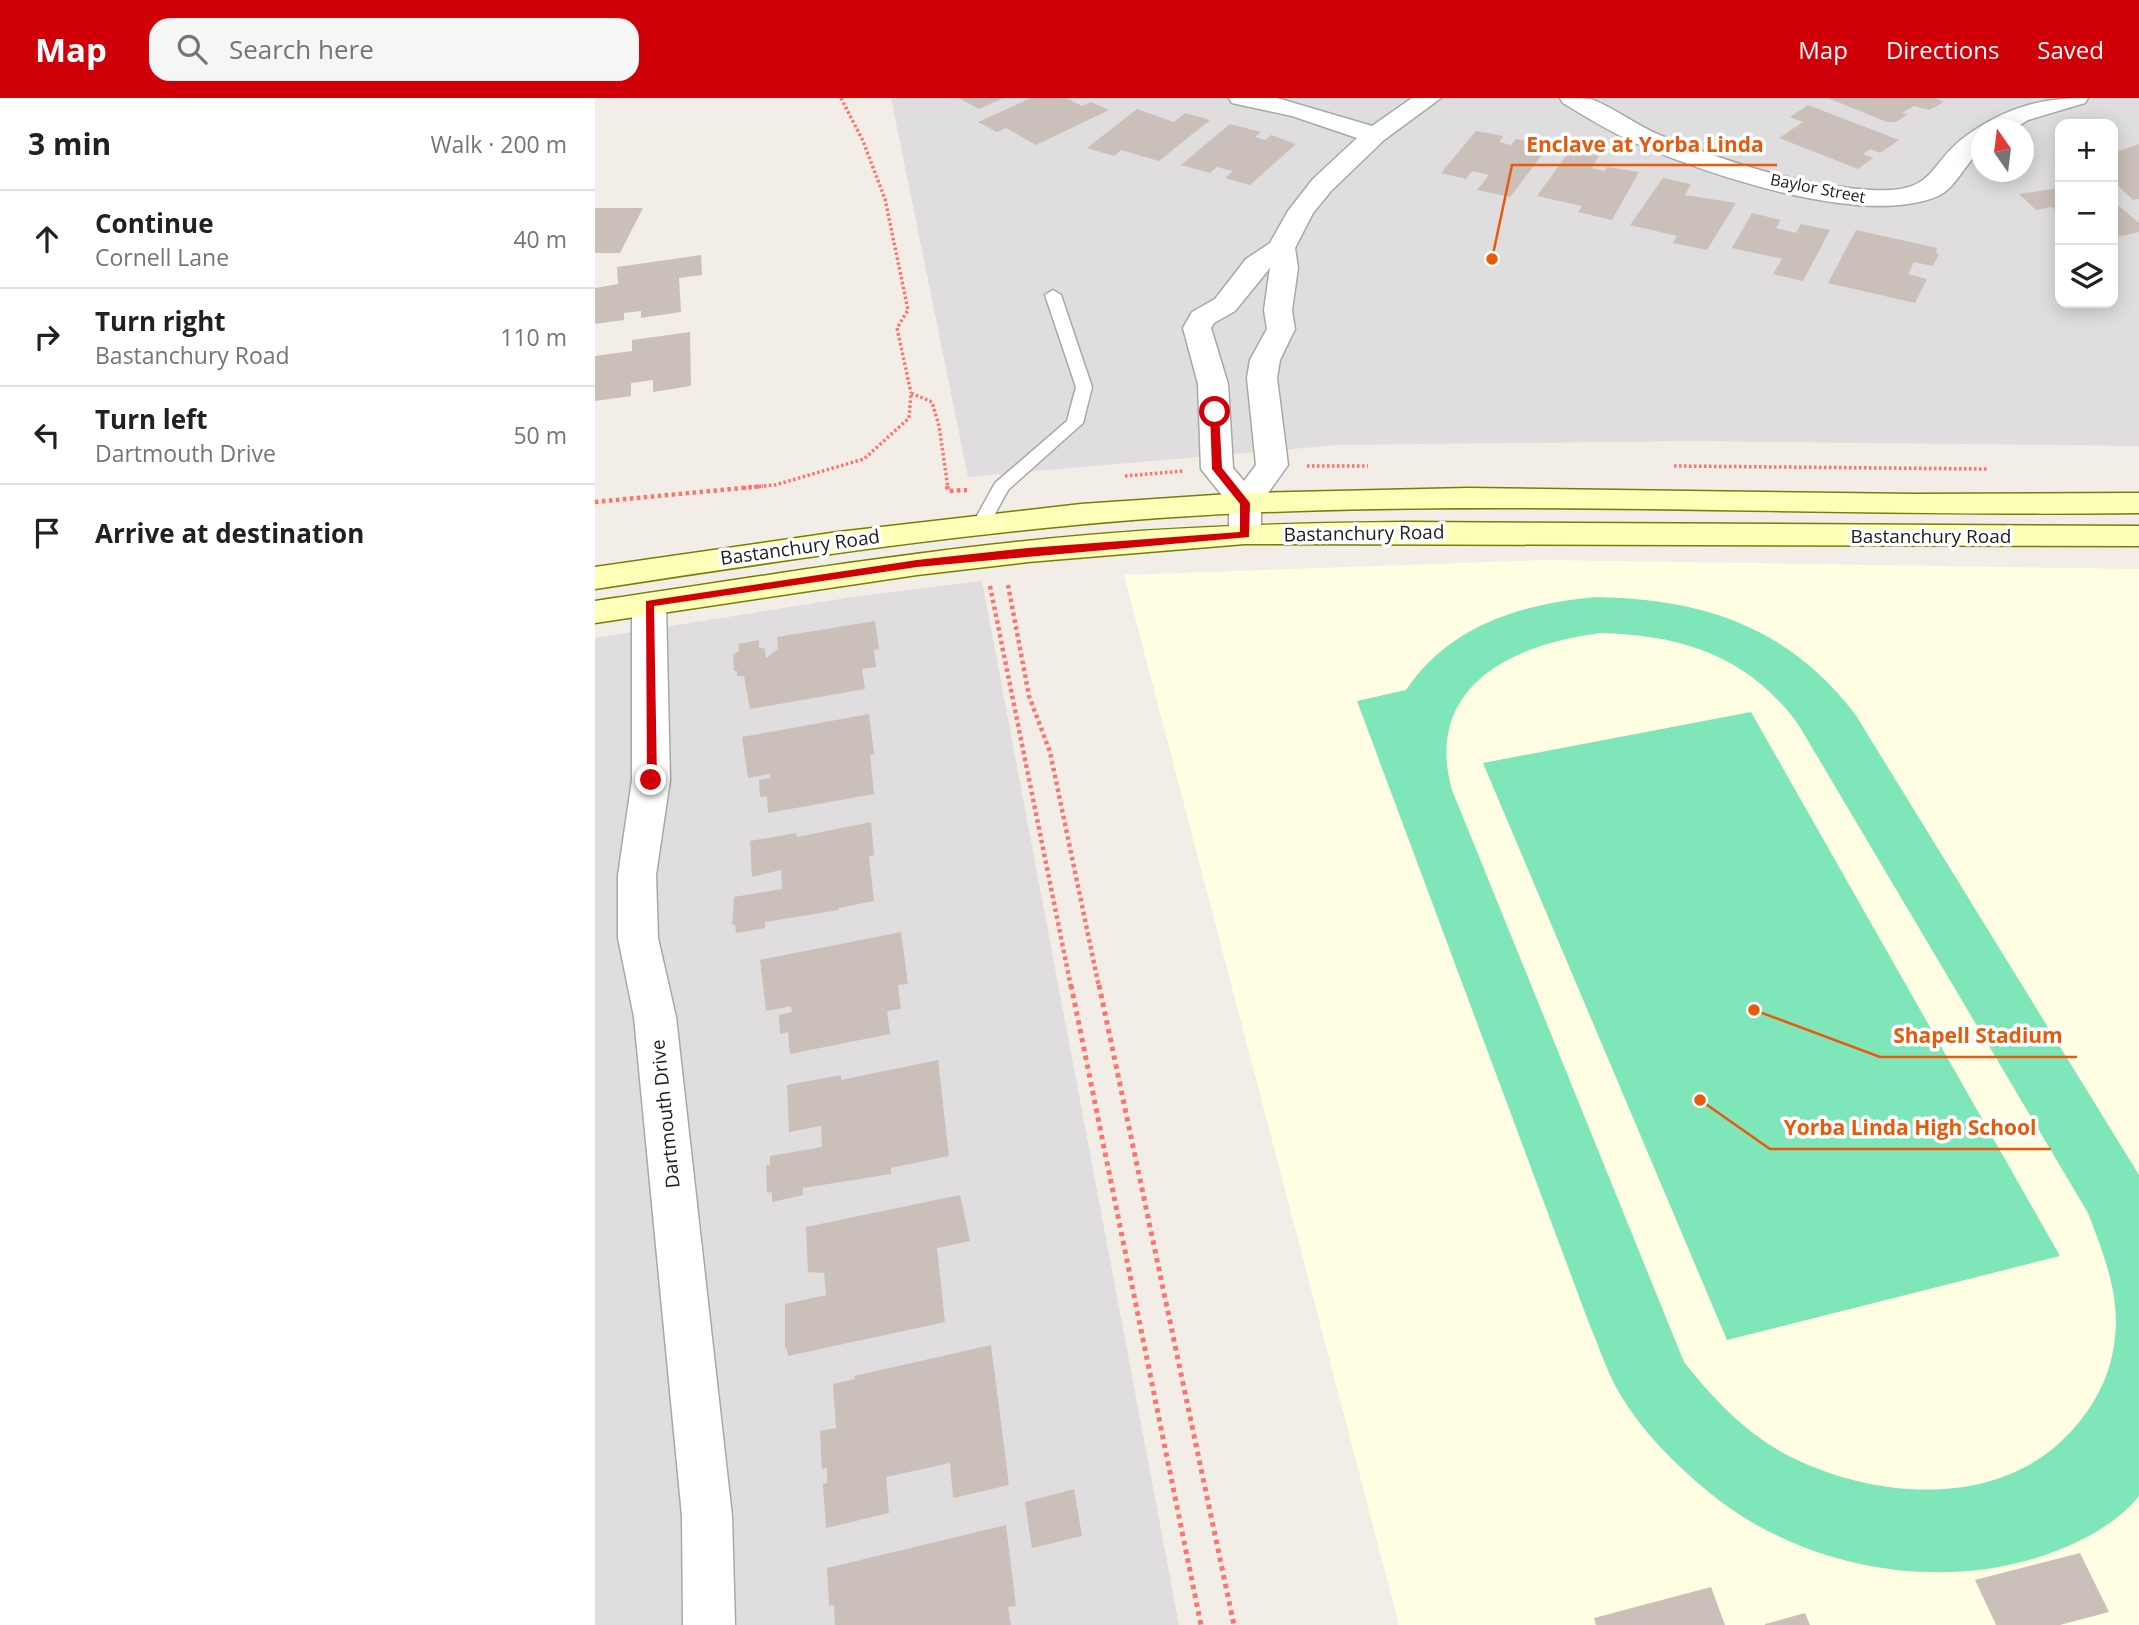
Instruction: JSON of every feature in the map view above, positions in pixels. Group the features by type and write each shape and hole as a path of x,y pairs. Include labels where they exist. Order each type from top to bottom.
{"main road":[{"name":"Bastanchury Road","path":"595,612 1245,519 1439,500 2139,503"},
{"name":"Bastanchury Road","path":"595,578 865,537 982,523 1245,519 1421,532 2139,536"},
{"path":"2051,536 2067,526 2090,521 2139,520"}],"street":[{"path":"1241,98 1298,110 1375,135"},
{"path":"1245,519 1217,469 1213,384 1197,328 1202,318 1226,305 1256,265 1281,248 1301,211 1322,185 1375,135 1429,98"},
{"name":"Baylor Street","path":"1572,98 1649,140 1763,177 1859,198 1887,200 1913,197 1932,189 1971,146"},
{"path":"2012,119 2076,98"},
{"path":"1245,519 1272,466 1262,378 1265,360 1281,329 1277,310 1284,268 1281,248"},
{"path":"1226,305 1277,310"},
{"name":"Dartmouth Drive","path":"649,604 651,780 637,875 638,938 655,1017 707,1516 709,1625"}],"lane":[{"path":"982,523 1001,487 1075,423 1084,387 1053,295"}],"path":[{"path":"841,98 863,141 885,199 908,310 897,328 911,393"},
{"path":"1006,574 1030,696 1053,765 1234,1625"},
{"path":"987,575 1201,1625"}],"shaded area":[{"path":"891,98 2139,98 2139,446 1691,441 1338,445 968,477"},
{"path":"1545,560 2139,569 2139,1625 1399,1625 1124,575"},
{"path":"982,581 1179,1625 595,1625 595,638 853,597"}],"green space":[{"path":"1596,597 1635,599 1707,612 1740,623 1771,639 1801,659 1829,684 1855,714 2139,1175 2139,1496 2123,1513 2093,1534 2061,1549 2017,1563 1970,1571 1923,1572 1875,1567 1829,1556 1785,1539 1743,1517 1705,1489 1648,1433 1615,1386 1590,1326 1357,701 1406,690 1444,649 1489,622 1515,612 1568,600","holes":["1601,633 1631,635 1686,645 1735,666 1758,681 1798,724 2088,1213 2113,1289 2116,1321 2111,1362 2097,1397 2075,1427 2047,1453 2015,1472 1979,1484 1942,1489 1904,1489 1829,1473 1778,1450 1748,1429 1708,1391 1684,1362 1452,790 1446,754 1451,723 1463,698 1483,677 1508,660 1568,639"]},
{"path":"1751,712 2060,1256 1727,1340 1483,763"}],"building":[{"path":"959,98 1003,98 979,109"},
{"path":"1031,98 1066,98 1082,106 1091,102 1109,110 1036,145 1006,128 997,132 978,122"},
{"path":"1828,98 1935,98 1944,102 1929,110 1914,106 1902,113 1907,115 1896,122 1887,122"},
{"path":"1808,105 1899,140 1880,153 1870,149 1863,154 1873,158 1858,169 1779,138 1803,122 1790,117"},
{"path":"1137,109 1174,122 1185,113 1210,120 1159,161 1121,150 1114,156 1087,148"},
{"path":"1230,124 1261,132 1255,137 1265,140 1271,135 1296,144 1250,185 1225,178 1233,171 1217,167 1210,173 1181,165"},
{"path":"1476,131 1503,136 1499,142 1511,145 1516,139 1549,146 1510,197 1477,190 1489,175 1472,171 1466,179 1441,173"},
{"path":"2139,144 2139,199 2133,200 2118,186 2118,151"},
{"path":"1571,149 1599,156 1592,168 1605,171 1607,167 1639,172 1612,220 1578,212 1582,206 1537,196"},
{"path":"1663,178 1691,184 1685,195 1736,203 1707,250 1673,243 1677,236 1630,225"},
{"path":"2055,189 2055,210 2052,207 2036,210 2019,194"},
{"path":"2118,205 2139,223 2139,232 2118,237"},
{"path":"595,208 643,208 620,253 595,253"},
{"path":"1752,213 1781,220 1776,228 1796,233 1801,224 1830,230 1803,281 1773,274 1782,259 1732,248"},
{"path":"1856,230 1937,248 1936,253 1939,254 1933,266 1914,262 1908,274 1927,279 1915,303 1828,283"},
{"path":"701,255 702,275 679,278 681,312 641,318 641,311 624,313 624,320 595,324 595,288 618,284 617,267"},
{"path":"690,332 691,386 653,392 653,380 631,383 631,396 595,401 595,356 632,351 632,340"},
{"path":"875,621 879,649 874,650 876,667 862,669 865,689 750,709 744,676 737,676 737,671 734,671 733,655 739,651 738,644 759,640 759,647 765,649 766,658 778,649 777,637"},
{"path":"869,714 874,754 870,755 874,794 768,813 767,796 760,797 759,780 770,778 770,774 748,778 742,737"},
{"path":"871,822 874,855 869,856 874,901 839,910 765,922 765,928 736,933 735,924 732,925 734,897 782,889 781,870 752,877 750,841 796,833 797,837"},
{"path":"901,932 908,984 898,985 901,1009 887,1011 890,1034 790,1054 788,1032 780,1034 779,1015 792,1012 791,1006 766,1011 760,960"},
{"path":"938,1060 949,1156 891,1168 891,1174 803,1188 803,1195 772,1202 772,1192 767,1193 766,1165 770,1165 770,1156 822,1147 821,1126 789,1132 787,1085 841,1075 841,1080"},
{"path":"960,1195 970,1241 937,1248 945,1322 788,1356 787,1348 785,1349 785,1304 826,1295 824,1273 808,1272 806,1227"},
{"path":"991,1345 1009,1485 953,1498 950,1463 886,1477 889,1513 826,1528 823,1484 827,1483 827,1468 822,1469 820,1431 836,1428 833,1384 855,1379 854,1376"},
{"path":"1074,1489 1082,1536 1032,1548 1025,1502"},
{"path":"1006,1525 1016,1606 1008,1607 1011,1625 835,1625 834,1605 829,1606 827,1568"},
{"path":"2080,1553 2109,1612 2060,1625 1996,1625 1975,1580"},
{"path":"1711,1587 1725,1625 1596,1625 1594,1618"},
{"path":"1805,1613 1810,1625 1765,1625 1765,1624"}],"place":[{"name":"Enclave at Yorba Linda","path":"1492,259"},
{"name":"Shapell Stadium","path":"1754,1010"},
{"name":"Yorba Linda High School","path":"1700,1100"}],"route":[{"path":"651,780 649,604 917,564 1028,551 1245,534 1245,503 1217,469 1215,412"}]}
